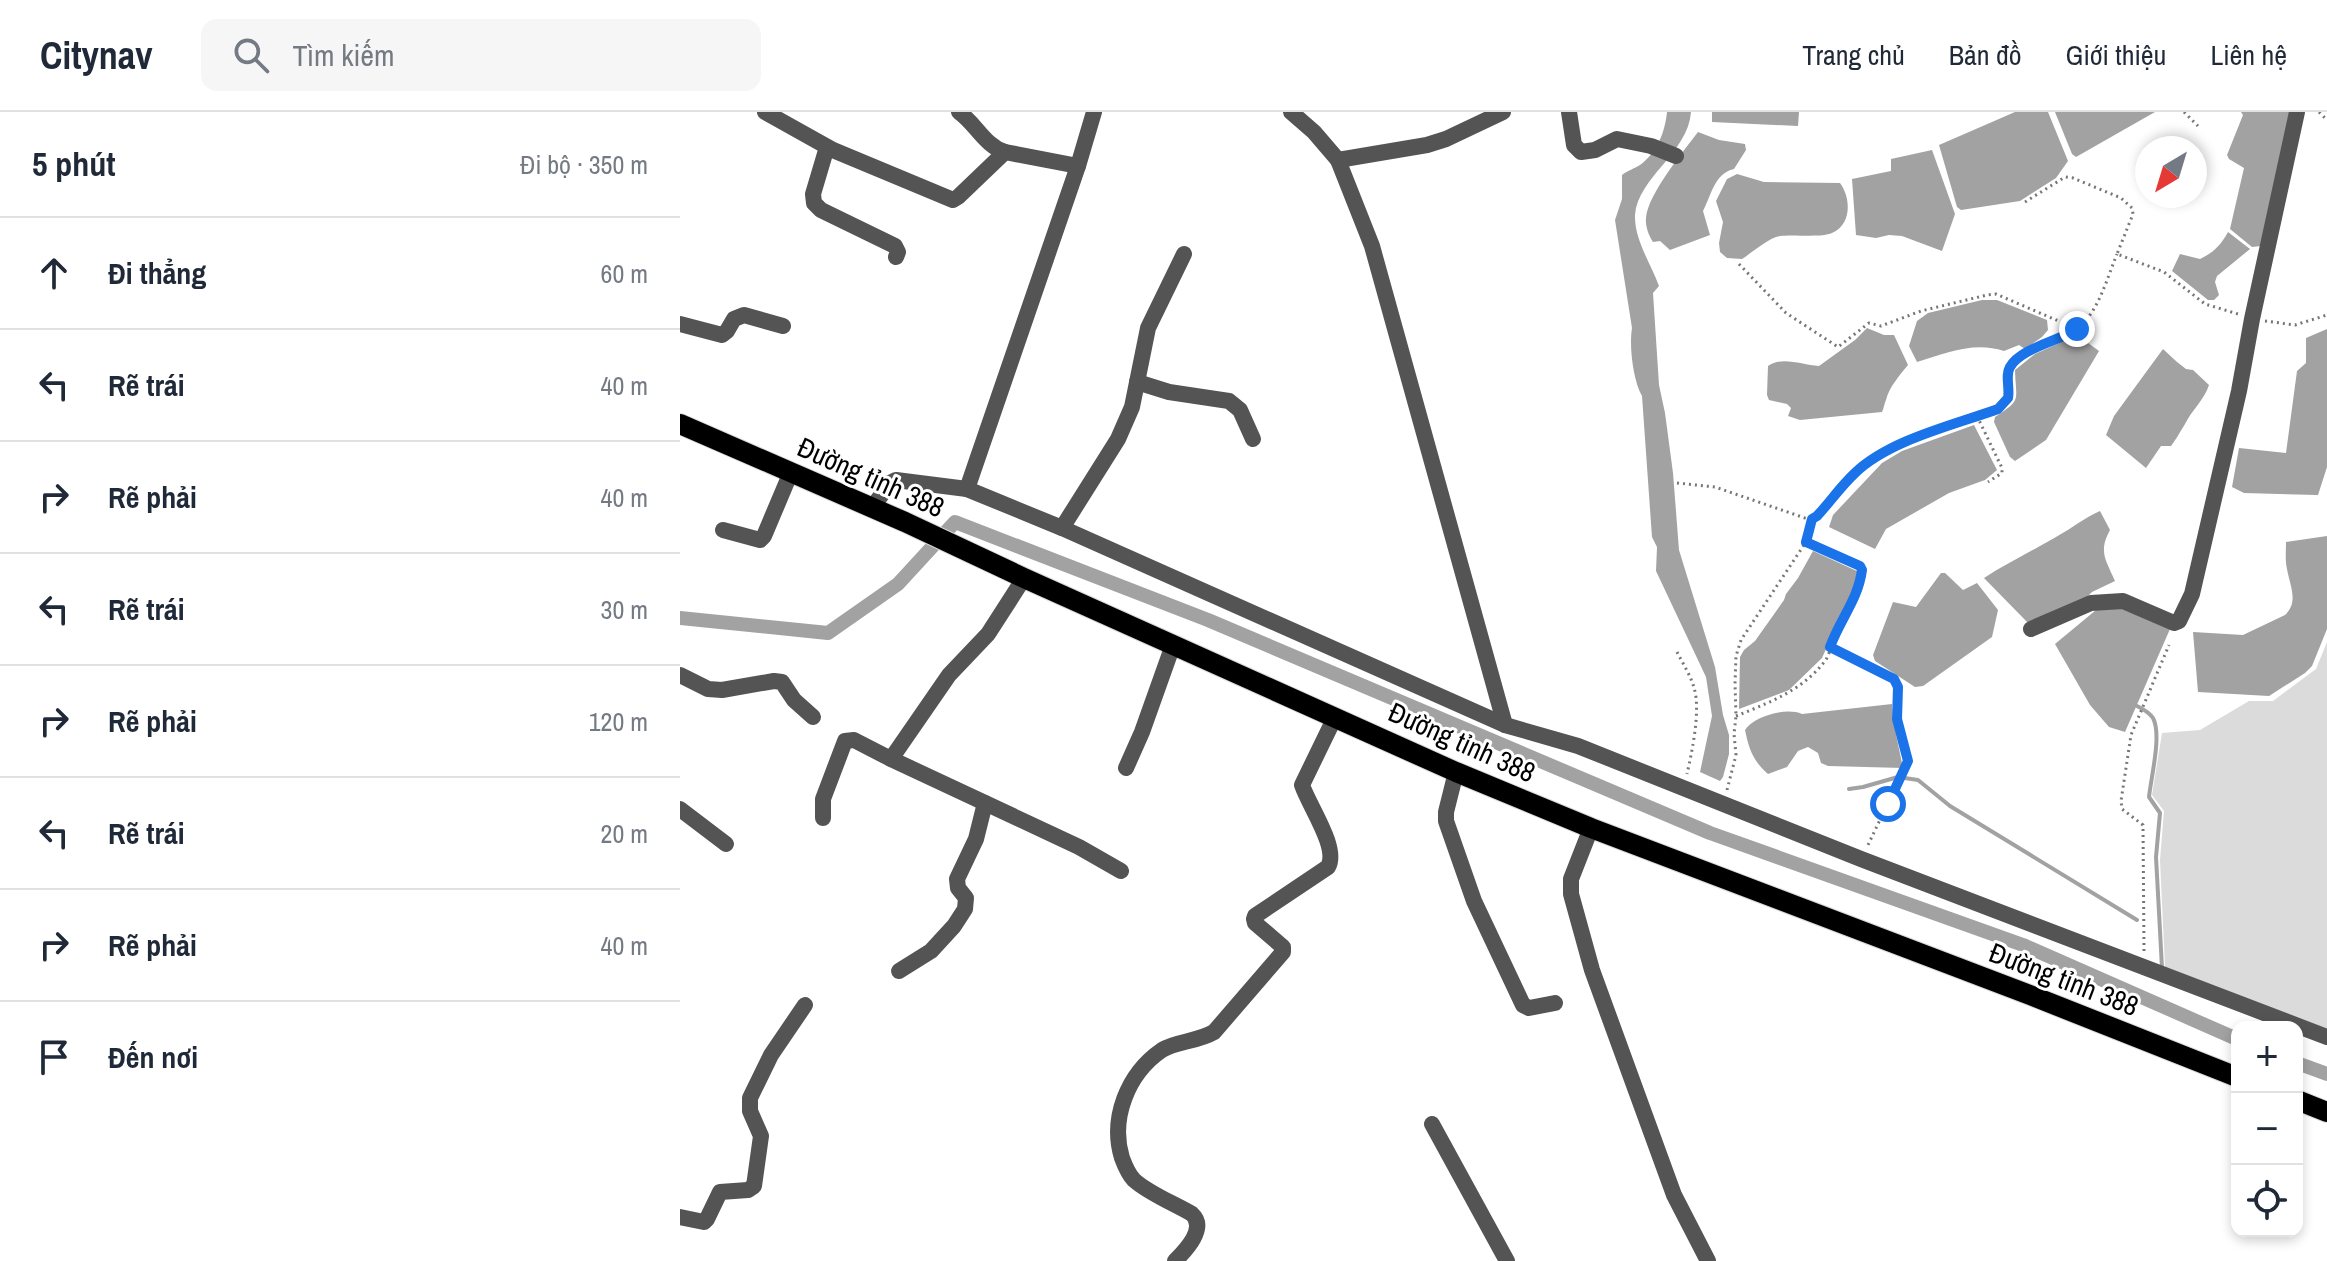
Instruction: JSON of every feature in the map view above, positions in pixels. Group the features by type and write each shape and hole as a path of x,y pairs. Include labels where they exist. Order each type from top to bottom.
{"main road":[{"name":"Đường tỉnh 388","path":"680,424 905,522 1456,772 1591,828 2231,1075"},
{"path":"2303,1102 2327,1112"}],"street":[{"path":"765,112 827,147 953,200 1005,152"},
{"path":"959,112 968,118 990,145 1005,152 1078,166"},
{"path":"967,489 1094,112"},
{"path":"1291,112 1314,132 1338,160 1372,246 1505,725"},
{"path":"1313,112 1314,132"},
{"path":"1338,160 1427,145 1503,112"},
{"path":"1569,112 1574,145 1581,152 1595,150 1617,139 1651,146 1676,156"},
{"path":"2031,629 2091,603 2123,601 2174,623 2179,621 2192,594 2239,391 2297,112"},
{"path":"827,147 813,194 814,203 821,210 895,246 898,252 896,257"},
{"path":"1062,528 1118,439 1132,407 1148,328 1184,254"},
{"path":"680,324 722,335 734,319 744,315 783,326"},
{"path":"1137,382 1169,392 1229,401 1240,410 1253,439"},
{"path":"723,530 760,540 791,472"},
{"path":"872,508 890,483 896,480 967,489 1062,528 1505,725 1578,746 1861,859 2327,1037"},
{"path":"891,759 949,675 988,634 1024,578"},
{"path":"1126,768 1173,645"},
{"path":"680,675 708,689 722,690 782,682 794,700 813,717"},
{"path":"1175,1261 1191,1244 1198,1219 1133,1180 1126,1169 1118,1143 1118,1123 1124,1096 1139,1074 1162,1050 1202,1039 1214,1032 1283,952 1283,947 1254,919 1328,867 1332,860 1330,848 1302,785 1335,717"},
{"path":"823,818 822,803 845,741 854,740 1079,847 1121,871"},
{"path":"1456,772 1446,821 1474,901 1523,1005 1529,1008 1555,1003"},
{"path":"899,971 931,951 965,909 966,898 958,888 957,879 976,839 985,803"},
{"path":"680,809 726,844"},
{"path":"1591,828 1571,879 1571,894 1592,970 1674,1195 1708,1261"},
{"path":"680,1217 704,1222 720,1192 748,1190 754,1186 761,1136 750,1111 750,1098 771,1055 805,1005"},
{"path":"1432,1124 1507,1261"}],"path":[{"path":"2184,112 2198,126"},
{"path":"2319,112 2327,120"},
{"path":"1723,805 1736,755 1736,656 1741,640 1806,542 1812,519 1856,472 1874,458 1891,448 1998,409 2005,403 2009,392 2009,369 2012,364 2027,353 2077,329 2095,308 2133,214 2132,208 2121,198 2065,177 2025,202"},
{"path":"2117,254 2164,272 2205,304 2252,319 2295,325 2327,315"},
{"path":"1739,264 1786,313 1838,347 1869,323 1881,326 1921,311 1996,294 2077,329"},
{"path":"1977,416 2002,468 2002,473 1988,482"},
{"path":"1677,483 1715,487 1812,519"},
{"path":"1736,716 1787,695 1825,661 1834,635 1855,600 1862,570 1860,566 1806,542"},
{"path":"2144,967 2143,825 2122,809 2121,801 2131,735 2169,645"},
{"path":"1830,647 1894,679 1898,687 1897,719 1908,761 1861,859"},
{"path":"1677,652 1696,697 1685,789"}],"shaded area":[{"path":"1667,112 1691,112 1688,127 1638,201 1635,224 1659,286 1653,293 1659,385 1673,473 1679,550 1715,667 1729,735 1729,754 1720,781 1700,772 1712,716 1706,677 1656,571 1657,547 1652,537 1642,396 1632,363 1632,328 1615,220 1622,199 1622,175 1640,165 1651,154 1662,134"},
{"path":"1712,112 1799,112 1798,126 1712,122"},
{"path":"2015,112 2048,112 2068,161 2056,178 2020,201 1961,210 1957,207 1939,145"},
{"path":"2055,112 2155,112 2076,157"},
{"path":"2241,112 2291,112 2261,246 2252,247 2230,229 2244,168 2227,155 2243,115"},
{"path":"1698,132 1719,140 1745,144 1746,150 1734,169 1718,180 1703,211 1710,235 1670,250 1660,241 1653,242 1650,237 1646,221 1648,208 1667,174"},
{"path":"1932,150 1955,214 1942,251 1902,236 1876,238 1856,235 1852,179 1891,171 1891,159"},
{"path":"1737,174 1764,182 1840,183 1848,203 1843,224 1832,233 1775,237 1742,259 1727,258 1720,252 1723,222 1716,201 1727,179"},
{"path":"2228,232 2250,249 2217,276 2215,282 2219,295 2214,300 2208,300 2172,271 2180,254 2200,259 2216,248"},
{"path":"1982,300 1997,300 2047,320 2048,330 2025,349 2019,345 2004,351 1971,348 1917,362 1909,346 1917,321 1928,313"},
{"path":"1867,328 1884,335 1894,335 1908,365 1890,390 1882,412 1800,420 1788,416 1791,408 1787,404 1769,400 1768,366 1786,361 1819,366"},
{"path":"2327,329 2327,467 2318,495 2244,493 2232,487 2239,448 2286,453 2297,371 2306,363 2306,338"},
{"path":"2077,335 2099,351 2046,440 2015,461 2010,457 1994,422 1995,417 2016,399 2015,370 2035,354"},
{"path":"2163,349 2209,385 2171,446 2161,446 2146,468 2106,435 2114,416"},
{"path":"1974,425 1997,470 1985,480 1949,493 1886,529 1875,549 1829,527 1833,515 1882,463 1902,451"},
{"path":"2100,511 2110,530 2104,550 2115,581 2092,592 2080,604 2031,626 1984,578"},
{"path":"2327,536 2327,629 2312,666 2269,696 2198,692 2193,632 2243,635 2285,615 2293,599 2286,566 2286,542"},
{"path":"1813,551 1859,572 1851,603 1838,622 1822,658 1789,690 1739,709 1740,657 1784,600"},
{"path":"1941,573 1945,573 1963,590 1977,583 1998,610 1992,637 1923,686 1915,687 1875,661 1873,655 1893,602 1916,607"},
{"path":"2120,607 2170,629 2125,732 2109,727 2090,705 2055,644 2096,610"},
{"path":"2327,642 2327,1029 2165,967 2160,860 2164,811 2152,795 2162,733 2200,730 2249,701 2273,701 2316,669"},
{"path":"1892,704 1903,768 1828,766 1821,763 1818,753 1808,747 1798,751 1787,767 1768,774 1752,754 1745,730 1755,721 1779,712 1802,714"}],"waterway":[{"path":"680,618 828,633 898,584 955,522 1208,620 1710,833 2023,945 2231,1036"},
{"path":"2137,706 2153,718 2156,735 2149,797 2160,813 2156,857 2162,968"},
{"path":"1849,789 1898,777 1918,780 1950,806 2137,920"},
{"path":"2303,1065 2327,1074"}],"route":[{"path":"1888,804 1908,761 1897,719 1898,687 1894,679 1830,647 1855,600 1862,570 1860,566 1806,542 1812,519 1856,472 1874,458 1891,448 1998,409 2008,398 2012,364 2027,353 2077,329"}]}
